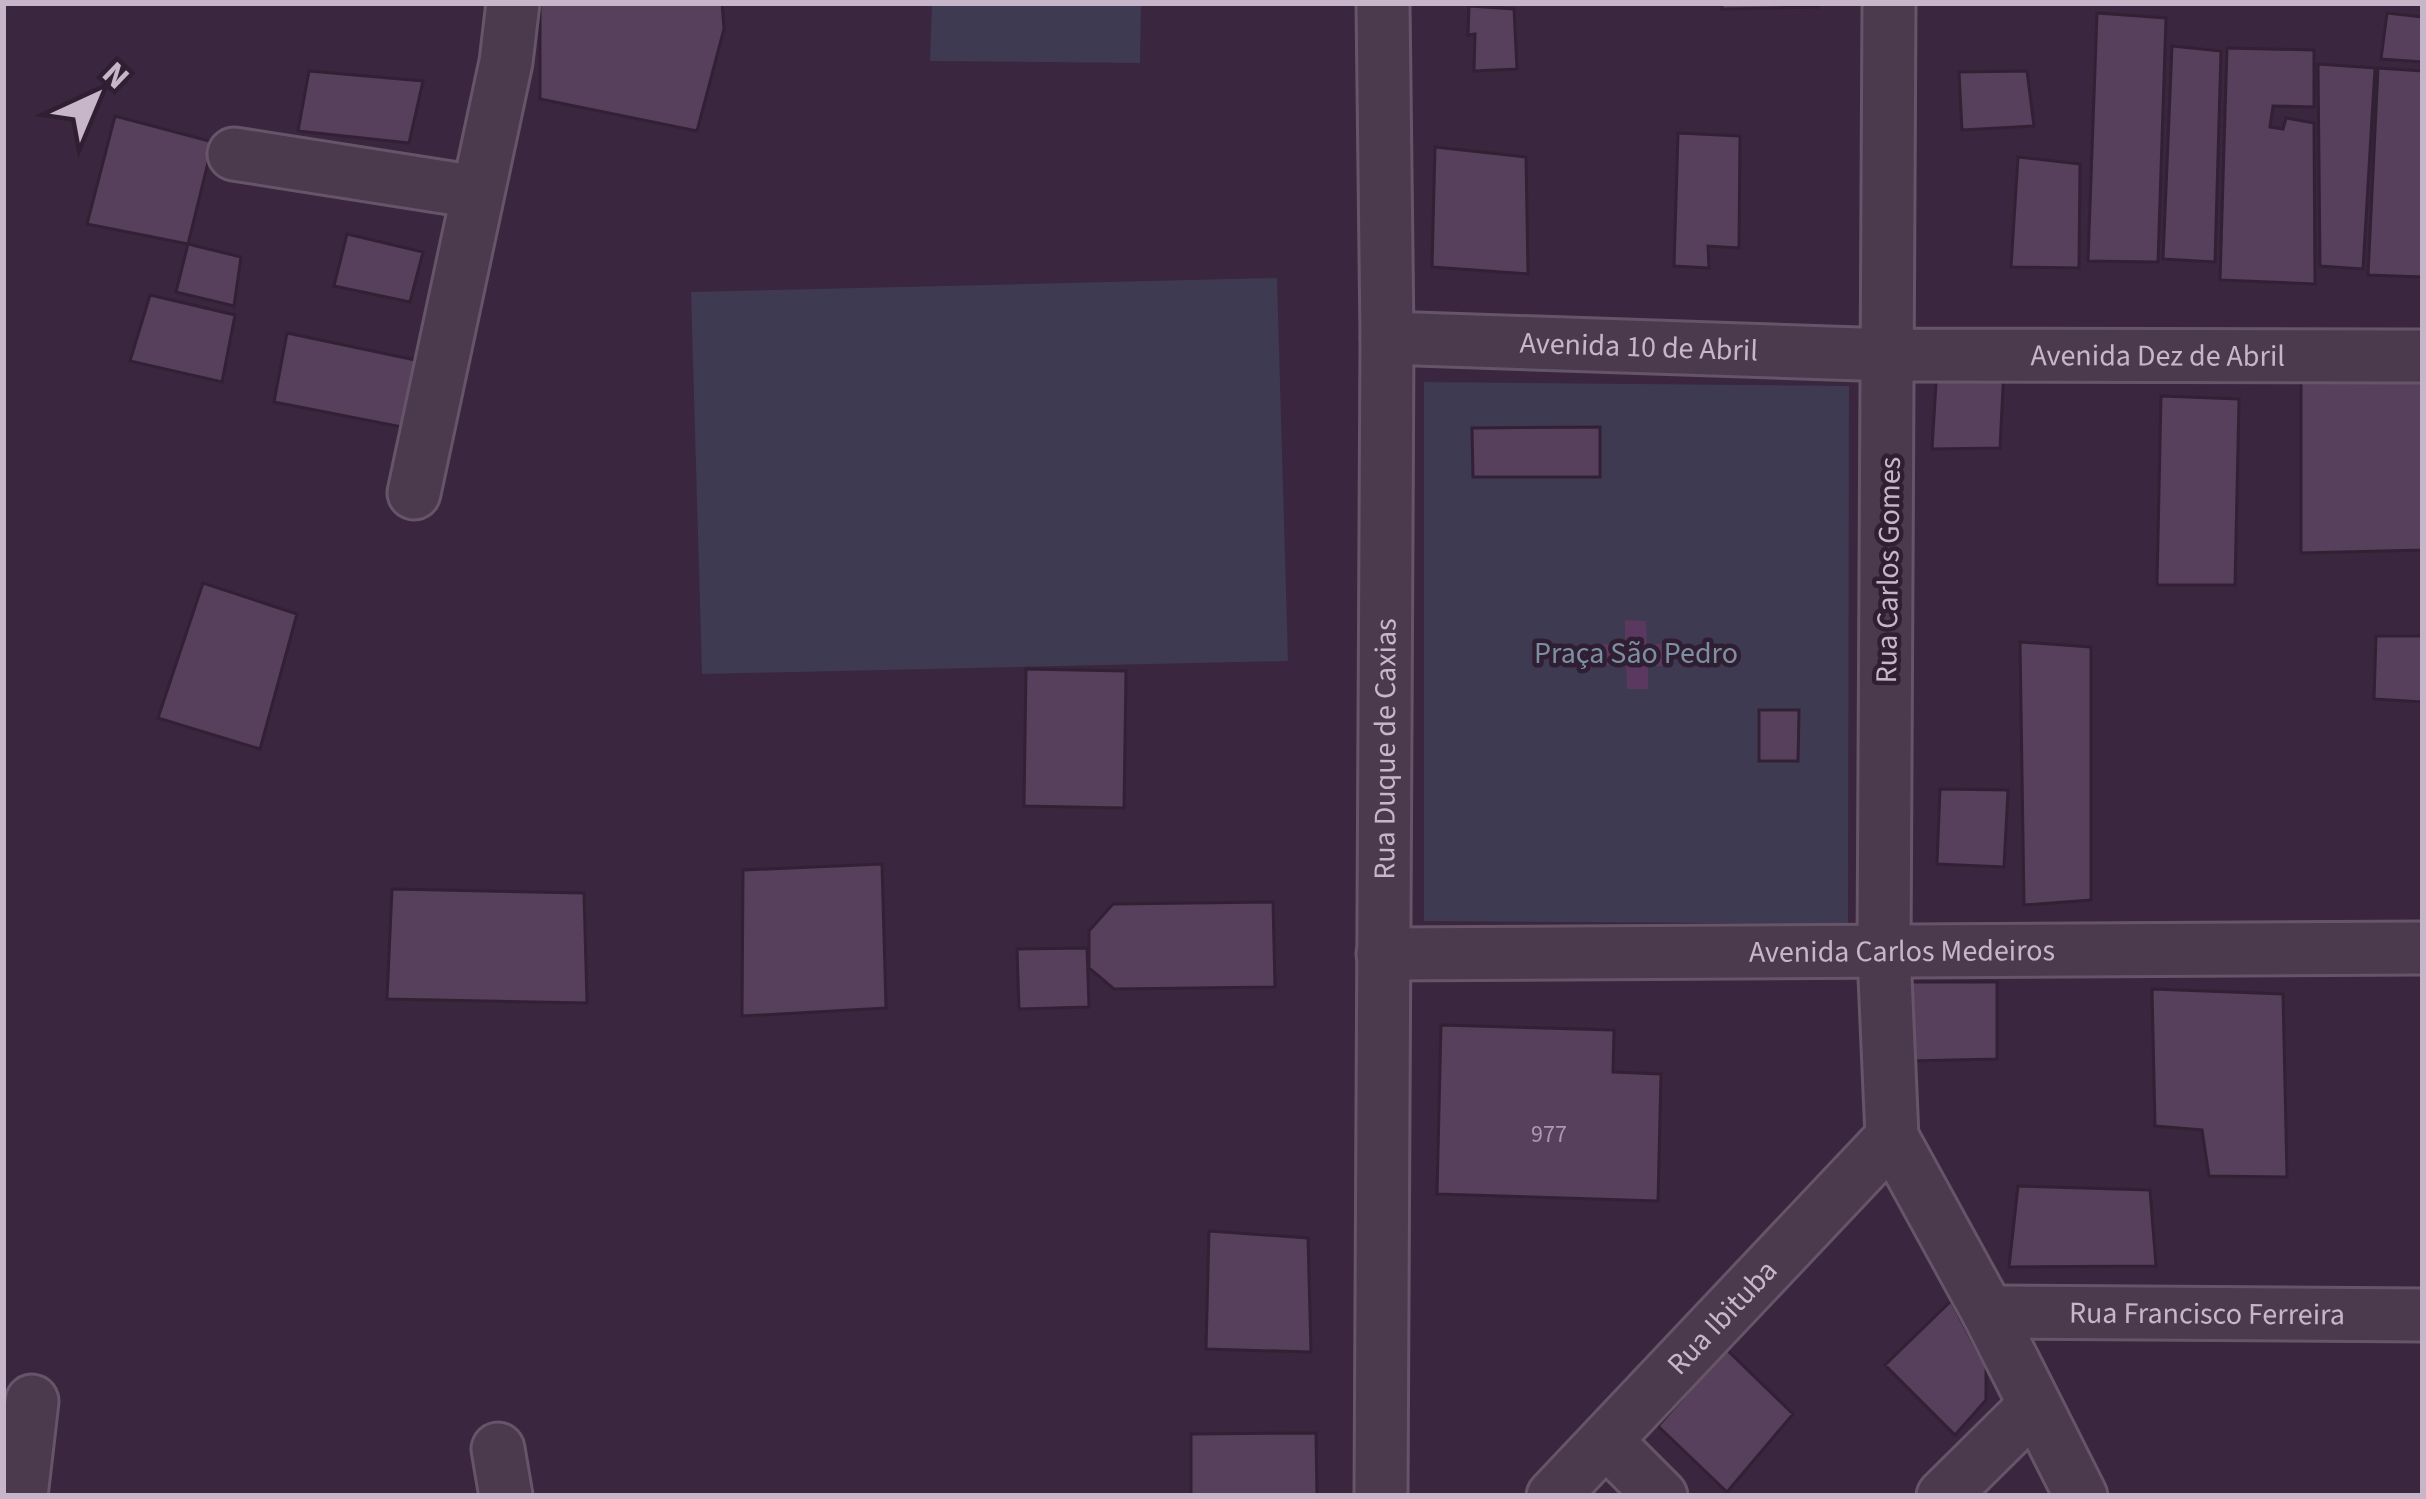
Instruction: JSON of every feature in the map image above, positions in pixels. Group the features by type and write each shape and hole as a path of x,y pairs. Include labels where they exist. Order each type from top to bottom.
{"street":[{"path":"415,494 506,62 513,3"},
{"name":"Rua Duque de Caxias","path":"1381,1496 1387,338 1383,3"},
{"name":"Rua Carlos Gomes","path":"1889,3 1885,954 1892,1137"},
{"path":"234,154 476,192"},
{"name":"Avenida 10 de Abril","path":"1387,338 1890,355"},
{"name":"Avenida Dez de Abril","path":"1890,355 2423,356"},
{"name":"Avenida Carlos Medeiros","path":"1383,954 2423,948"},
{"path":"1892,1137 2081,1496"},
{"name":"Rua Ibituba","path":"1553,1496 1892,1137"},
{"name":"Rua Francisco Ferreira","path":"1988,1312 2423,1315"},
{"path":"20,1496 32,1401"},
{"path":"1943,1496 2034,1406"},
{"path":"1606,1441 1661,1496"}],"green space":[{"path":"932,3 1141,3 1140,63 930,61"},
{"path":"1277,278 1288,661 702,674 691,292"},
{"name":"Praça São Pedro","path":"1424,382 1849,386 1848,924 1424,921"}],"shaded area":[{"path":"1625,620 1646,621 1647,644 1670,644 1669,666 1648,666 1648,689 1627,689 1626,665 1602,665 1602,644 1625,644"}],"building":[{"path":"540,3 722,3 724,29 697,131 540,99"},
{"path":"1722,3 1817,3 1818,7 1722,9"},
{"path":"1469,6 1514,9 1517,69 1474,71 1475,34 1468,35"},
{"path":"2097,13 2166,18 2158,262 2088,261"},
{"path":"2387,13 2423,17 2423,62 2381,59"},
{"path":"2172,46 2221,51 2215,262 2163,259"},
{"path":"2227,48 2314,50 2314,107 2273,106 2270,127 2283,129 2286,118 2314,123 2315,284 2220,280"},
{"path":"2318,64 2375,68 2363,269 2320,266"},
{"path":"2378,68 2423,71 2423,277 2368,275"},
{"path":"309,71 423,81 409,143 298,131"},
{"path":"2027,71 2034,126 1962,130 1959,72"},
{"path":"115,116 213,142 188,244 87,224"},
{"path":"1678,133 1740,136 1739,248 1708,246 1709,268 1674,266"},
{"path":"1435,147 1526,157 1528,274 1432,267"},
{"path":"2018,157 2080,164 2079,268 2011,267"},
{"path":"347,234 423,252 410,302 334,286"},
{"path":"188,244 241,257 234,306 176,292"},
{"path":"150,295 235,315 222,382 130,361"},
{"path":"287,333 420,361 407,428 274,402"},
{"path":"1937,367 2004,367 2000,448 1932,449"},
{"path":"2301,375 2423,375 2423,550 2301,553"},
{"path":"2161,396 2239,399 2235,585 2157,585"},
{"path":"1600,427 1600,477 1473,477 1472,428"},
{"path":"203,583 297,614 260,749 158,718"},
{"path":"2376,636 2423,636 2423,702 2374,699"},
{"path":"2020,642 2091,647 2091,900 2024,905"},
{"path":"1026,669 1126,671 1124,808 1024,806"},
{"path":"1759,710 1799,710 1798,761 1759,761"},
{"path":"1940,789 2008,790 2004,867 1937,864"},
{"path":"882,864 886,1008 742,1016 743,870"},
{"path":"392,889 584,893 587,1003 387,999"},
{"path":"1273,902 1275,987 1114,989 1089,968 1089,931 1113,904"},
{"path":"1087,948 1089,1007 1019,1009 1017,949"},
{"path":"1910,982 1997,982 1997,1059 1908,1061"},
{"path":"2152,989 2283,994 2287,1177 2209,1176 2202,1130 2155,1126"},
{"path":"1441,1025 1614,1030 1613,1072 1661,1074 1658,1201 1437,1194"},
{"path":"2018,1186 2150,1190 2156,1266 2009,1267"},
{"path":"1209,1231 1308,1238 1311,1352 1206,1349"},
{"path":"1951,1301 1986,1367 1986,1400 1955,1435 1885,1365"},
{"path":"1726,1349 1793,1414 1727,1492 1658,1426"},
{"path":"1316,1433 1317,1496 1191,1496 1191,1434"}]}
